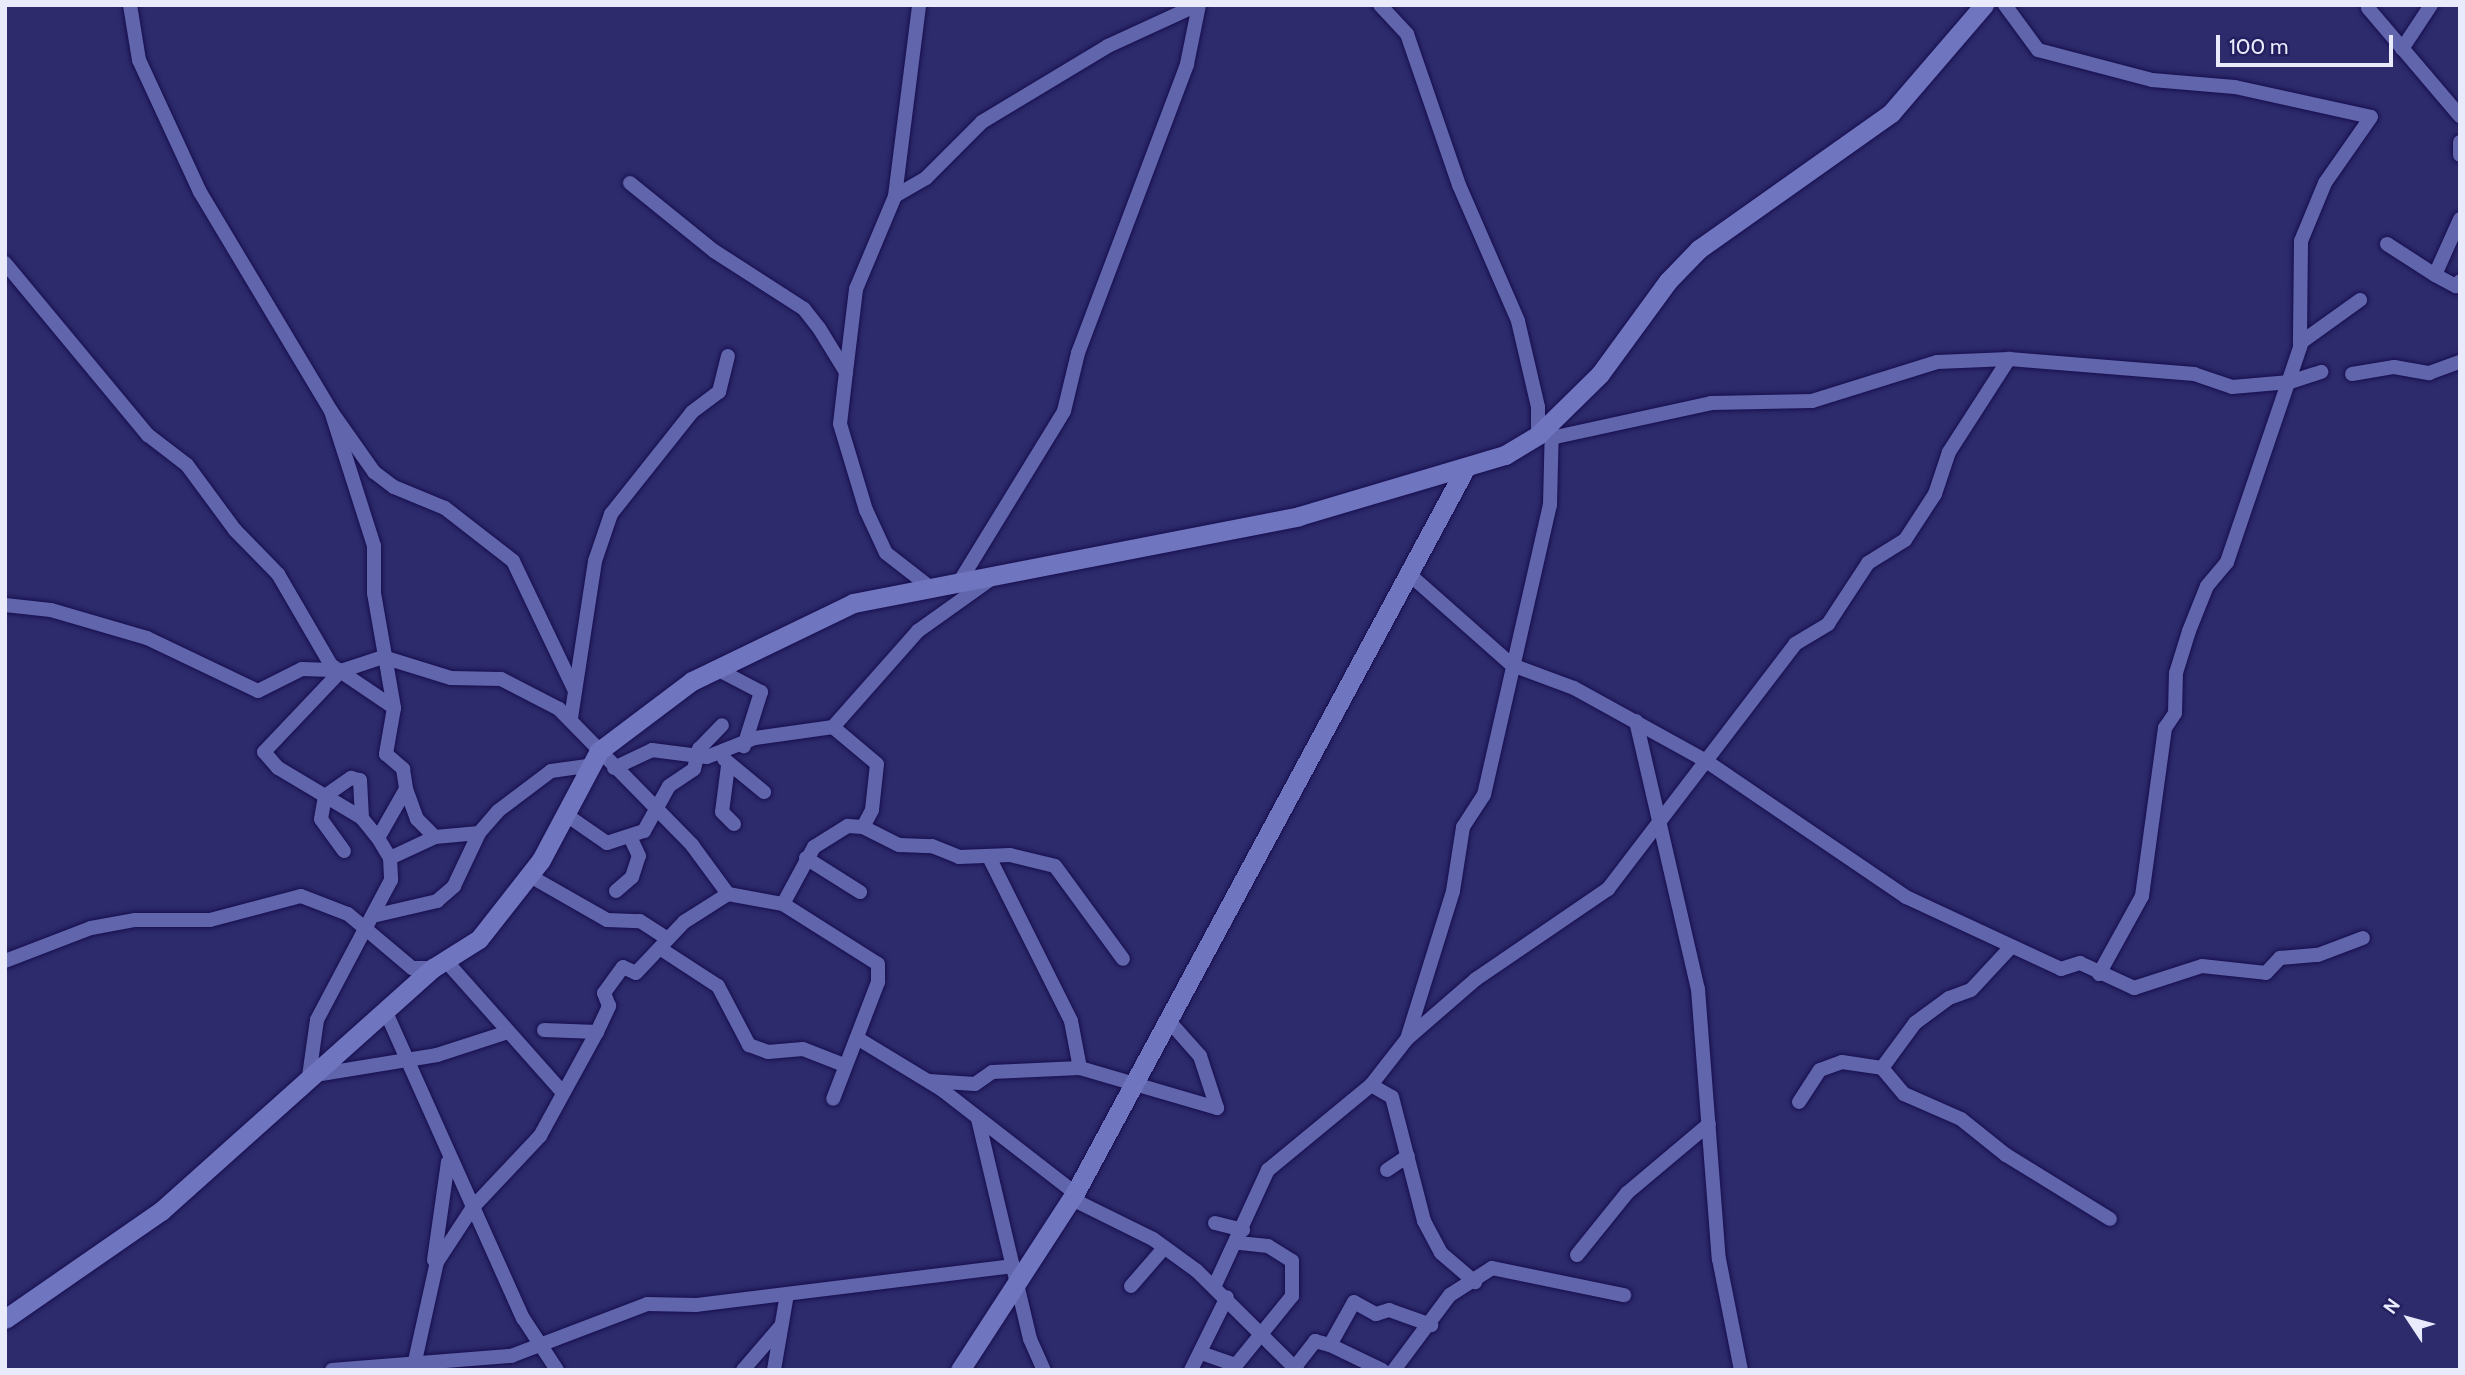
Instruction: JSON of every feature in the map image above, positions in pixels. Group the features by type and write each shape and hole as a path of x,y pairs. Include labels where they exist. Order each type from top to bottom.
{"street":[{"path":"130,5 139,60 200,192 331,411 374,472 394,487 445,508 513,561 574,689"},
{"path":"919,5 895,196 856,289 840,425 866,510 886,553 931,588"},
{"path":"895,196 926,178 982,122 1108,46 1198,5"},
{"path":"960,581 1064,411 1078,353 1187,64 1198,5"},
{"path":"1380,5 1407,34 1459,185 1518,321 1538,407 1547,432 1550,505 1484,795 1463,827 1453,891 1407,1039"},
{"path":"1547,432 1622,350 1668,281 1699,249 1891,113 1984,5"},
{"path":"2005,5 2038,50 2152,80 2235,88 2371,117 2325,183 2301,241 2301,345 2227,562 2207,586 2189,631 2176,673 2175,713 2165,728 2142,896 2099,975"},
{"path":"2402,49 2431,5"},
{"path":"2368,8 2460,116"},
{"path":"2460,142 2460,155"},
{"path":"630,183 714,250 804,309 846,372"},
{"path":"2435,275 2460,219"},
{"path":"2387,244 2456,286 2460,281"},
{"path":"5,264 136,421 187,465 235,530 278,574 341,671 394,708"},
{"path":"2301,345 2360,300"},
{"path":"571,718 595,561 611,514 692,412 719,392 728,356"},
{"path":"1215,1285 1240,1237 1268,1170 1371,1085 1407,1039 1476,979 1608,889 1660,824 1702,759 1721,744 1795,644 1828,624 1868,563 1905,540 1935,494 1949,452 2009,359"},
{"path":"377,915 437,901 454,886 479,833 551,771 594,759 715,668 853,603 1299,516 1464,471 1547,432 1711,403 1812,401 1937,362 2009,359 2194,374 2232,387 2290,382 2321,372"},
{"path":"2352,374 2394,367 2429,373 2460,362"},
{"path":"331,411 371,535 383,657 394,708 386,758 403,769 406,789 417,819 435,837"},
{"path":"960,1370 1015,1274 1074,1196 1464,471"},
{"path":"724,760 755,738 833,727 918,631 981,592 999,573"},
{"path":"1409,574 1512,665 1636,721 1702,759 1906,897 2010,948 2061,969 2080,963 2099,975 2134,988 2202,966 2266,973 2280,958 2318,955 2363,938"},
{"path":"5,605 51,610 147,638 258,691 302,669 341,671 383,657 451,678 500,679 571,718 594,759 614,768 656,809 720,877 728,894"},
{"path":"715,668 761,692 744,748"},
{"path":"309,1076 317,1020 377,915 391,880 390,858 362,818 278,768 264,751 341,671"},
{"path":"1636,721 1698,989 1719,1259 1741,1370"},
{"path":"565,814 588,826 597,841 630,837 644,831 669,786 690,773 709,733 722,724"},
{"path":"833,727 881,774 863,827"},
{"path":"614,768 652,750 700,756 724,760 764,792"},
{"path":"5,1319 161,1211 385,1010 439,964 496,921 530,876 594,759"},
{"path":"724,760 722,812 734,824"},
{"path":"344,851 321,819 325,796 351,778 360,780 362,818"},
{"path":"378,838 406,789"},
{"path":"783,904 806,858 838,831 863,827 899,845 990,859 1010,855 1055,866 1123,958"},
{"path":"390,858 435,837 479,833"},
{"path":"616,891 632,877 639,856 630,837"},
{"path":"806,858 860,892"},
{"path":"990,859 1071,1021 1080,1068"},
{"path":"530,876 607,920 640,920 665,944 718,986 749,1045 768,1052 803,1049 844,1065"},
{"path":"430,1286 450,1238 474,1207 522,1159 563,1093 609,1006 604,993 623,967 636,973 665,944 728,894 783,904 835,939 858,946 878,964 857,1038 844,1065 833,1099"},
{"path":"5,961 90,928 135,920 210,920 301,896 324,901 370,929 407,965 439,964 563,1093"},
{"path":"1882,1068 1915,1023 1949,998 1971,990 2010,948"},
{"path":"385,1010 404,1056 429,1103 448,1162 474,1207 539,1342 557,1370"},
{"path":"929,1081 975,1084 992,1072 1080,1068 1132,1087 1217,1108 1200,1056 1168,1020"},
{"path":"544,1030 597,1032"},
{"path":"309,1076 404,1056 437,1055 505,1033"},
{"path":"857,1038 929,1081 1074,1196 1164,1248 1215,1285 1261,1339 1296,1368 1315,1341 1330,1345 1382,1370"},
{"path":"1799,1102 1820,1070 1842,1062 1882,1068 1904,1094 1961,1119 2006,1155 2110,1219"},
{"path":"1371,1085 1392,1097 1408,1156 1411,1188 1441,1253 1475,1282"},
{"path":"978,1119 1015,1274 1044,1370"},
{"path":"1577,1255 1627,1193 1709,1124"},
{"path":"1387,1170 1408,1156"},
{"path":"414,1365 430,1286 448,1162"},
{"path":"1201,1353 1234,1366 1261,1339 1292,1296 1292,1261 1268,1246 1240,1237 1214,1223"},
{"path":"1130,1286 1164,1248"},
{"path":"1394,1370 1431,1325 1450,1294 1475,1282 1492,1268 1624,1295"},
{"path":"332,1370 511,1356 539,1342 647,1304 1015,1274"},
{"path":"774,1370 787,1294"},
{"path":"1191,1370 1227,1297"},
{"path":"1330,1345 1354,1302 1376,1314 1388,1310 1431,1325"},
{"path":"743,1370 782,1326"}]}
